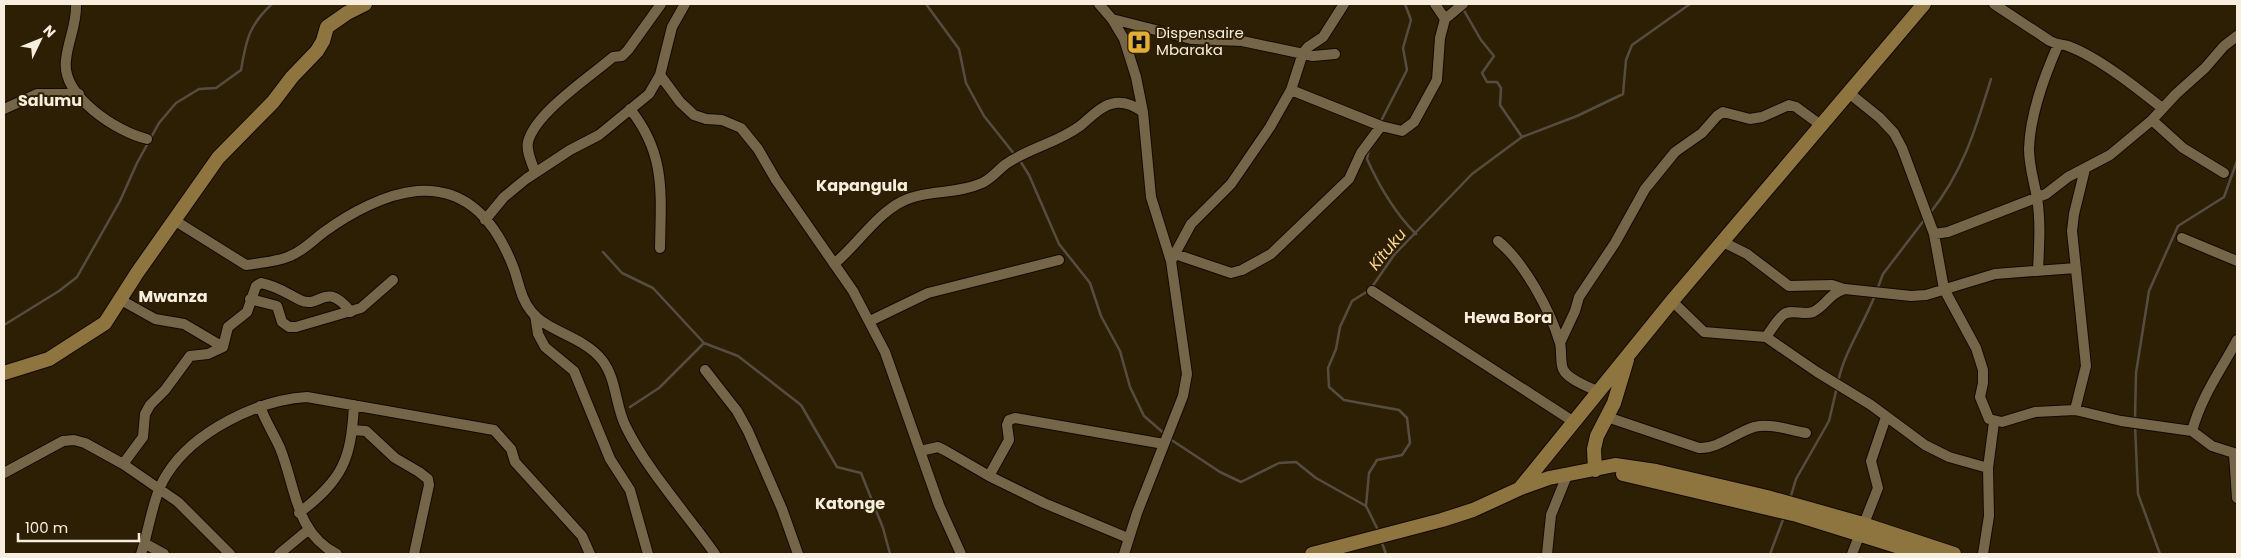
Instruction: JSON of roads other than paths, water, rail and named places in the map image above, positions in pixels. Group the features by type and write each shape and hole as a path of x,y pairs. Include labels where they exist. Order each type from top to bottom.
{"street":[{"path":"76,4 77,19 65,62 68,76 79,94 108,122 147,139"},
{"path":"4,373 49,359 101,327 218,158 273,102 292,77 317,51 323,41 327,27 347,13 365,4"},
{"path":"535,172 528,154 528,141 538,125 571,90 613,57 622,56 661,4"},
{"path":"485,220 504,197 535,172 599,135 649,94 660,75 672,27 685,4"},
{"path":"1099,4 1112,19 1130,54 1143,112 1151,197 1173,258 1187,374 1183,396 1128,538 1124,554"},
{"path":"1173,258 1194,220 1231,184 1270,127 1291,90 1303,53 1308,47 1323,37 1344,4"},
{"path":"1435,4 1445,19"},
{"path":"1291,90 1381,126 1402,131 1409,128 1419,115 1437,80 1440,38 1445,19 1463,4"},
{"path":"1521,488 1672,301 1924,4"},
{"path":"1994,4 2058,45 2067,46 2093,59 2162,108"},
{"path":"1112,19 1191,38 1242,41 1321,56 1334,54"},
{"path":"1934,234 1948,232 2046,194 2068,177 2086,169 2123,146 2205,68 2224,46 2237,36"},
{"path":"2038,271 2039,226 2037,198 2031,176 2029,148 2039,98 2058,45"},
{"path":"660,75 680,102 694,115 706,119 722,120 741,128 758,149 776,180 853,290 885,352 939,506 962,554"},
{"path":"1849,93 1869,108 1894,133 1902,148 1934,234 1944,289 1976,348 1983,370 1980,397 1986,416 1994,422 2008,421 2035,412 2075,410 2121,421 2192,431 2212,446 2235,454 2237,498"},
{"path":"4,110 37,94 79,94"},
{"path":"834,264 853,248 884,213 902,202 928,194 962,190 984,183 1004,165 1023,153 1068,134 1098,111 1113,103 1130,104 1143,112"},
{"path":"1560,343 1575,311 1579,297 1615,243 1645,189 1675,152 1702,133 1717,116 1723,112 1750,119 1789,105 1796,107 1822,126"},
{"path":"630,109 644,126 654,148 662,186 660,248"},
{"path":"2152,120 2183,148 2224,173"},
{"path":"1173,258 1231,273 1242,270 1271,254 1349,179 1361,153 1381,126"},
{"path":"2075,410 2086,366 2072,231 2074,214 2086,169"},
{"path":"174,220 246,265 291,256 334,224 365,208 414,191 450,192 462,198 485,220 506,249 523,298 535,316 538,334 546,347 574,371 610,459 630,490 648,554"},
{"path":"2182,238 2237,261"},
{"path":"1498,241 1512,252 1546,311 1560,343 1563,370 1570,377 1599,392"},
{"path":"1723,242 1748,254 1789,286 1832,285 1845,290"},
{"path":"870,321 928,293 1059,260"},
{"path":"1766,337 1782,315 1789,312 1802,314 1812,312 1834,292 1845,290 1911,296 1926,295 1995,274 2076,268"},
{"path":"250,299 277,306 282,322 289,327 361,308 393,280"},
{"path":"223,347 228,327 244,317 256,286 261,283 280,288 308,302 335,296 351,312"},
{"path":"1372,291 1574,422"},
{"path":"120,300 155,319 184,324 223,347"},
{"path":"1672,301 1704,332 1718,335 1752,334 1766,337 1817,372 1871,405 1925,445 1949,457 1988,468"},
{"path":"535,316 575,338 600,358 608,368 619,413 626,427 647,462 715,554"},
{"path":"2192,431 2197,412 2218,370 2237,340"},
{"path":"123,464 144,437 145,414 190,356 208,354 223,347"},
{"path":"1595,470 1594,449 1597,436 1614,403 1630,353"},
{"path":"705,370 737,411 748,431 782,509 798,554"},
{"path":"141,554 159,490 167,474 179,459 204,436 237,415 260,406 292,398 307,397 494,430 511,449 515,462 582,536 590,554"},
{"path":"300,513 325,490 342,467 351,446 354,405"},
{"path":"260,406 280,448 300,513 308,530 324,547 337,554"},
{"path":"1607,417 1699,448 1709,448 1755,427 1768,426 1806,433"},
{"path":"1852,554 1878,488 1871,461 1886,417"},
{"path":"988,476 1009,440 1007,425 1009,420 1015,418 1164,444"},
{"path":"1983,554 1989,516 1988,468 1994,422"},
{"path":"352,430 366,431 395,458 428,479 429,484 414,554"},
{"path":"4,473 63,441 74,440 123,464 187,510 230,554"},
{"path":"920,451 938,447 988,476 1044,503 1128,538"},
{"path":"1312,554 1474,510 1521,488 1568,473 1595,470 1615,465 1656,471 1766,498 1861,530 1922,554"},
{"path":"1547,554 1551,516 1568,473"},
{"path":"279,554 308,530"},
{"path":"1861,530 1952,554"},
{"path":"144,543 164,554"}],"waterway":[{"path":"4,325 59,291 77,277 120,201 137,163 159,123 176,103 199,89 216,88 241,70 247,41 253,26 272,4"},
{"path":"926,4 959,49 966,83 984,116 1015,155"},
{"path":"1380,123 1407,70 1403,48 1411,20 1405,4"},
{"name":"Kituku","path":"1372,287 1394,255 1472,174 1522,137 1577,116 1623,94 1626,60 1632,45 1690,4"},
{"path":"1462,7 1481,40 1494,56 1482,73 1487,82 1497,82 1501,88 1500,105 1522,137"},
{"path":"1930,213 1960,166 1974,132 1991,79"},
{"path":"1369,149 1367,159 1382,190 1394,208 1416,234"},
{"path":"1019,159 1029,175 1059,244 1090,283 1101,316 1120,351 1130,387 1144,416 1166,435"},
{"path":"2135,419 2136,373 2149,291 2178,226 2224,197 2237,161"},
{"path":"1877,290 1883,274 1925,219"},
{"path":"603,252 622,273 653,288 704,343 738,356 801,405 837,467 861,473 883,528 890,554"},
{"name":"Kituku","path":"1368,291 1352,301 1340,327 1336,349 1328,368 1329,387 1344,400 1399,410 1407,418 1410,443 1402,455 1377,460 1369,473 1366,506 1379,532"},
{"path":"1838,382 1849,349 1875,295"},
{"path":"630,407 659,388 704,343"},
{"path":"1790,499 1796,479 1829,421 1837,387"},
{"path":"2135,425 2138,494 2160,554"},
{"path":"1170,439 1220,472 1241,482 1279,463 1296,462 1316,478 1366,506"},
{"path":"1770,554 1784,517"},
{"name":"Kituku","path":"1381,540 1386,554"}],"place":[{"name":"Dispensaire Mbaraka","path":"1139,42"}],"district":[{"name":"Salumu","path":"50,100"},
{"name":"Kapangula","path":"862,185"},
{"name":"Mwanza","path":"173,296"},
{"name":"Hewa Bora","path":"1508,317"},
{"name":"Katonge","path":"850,503"}]}
